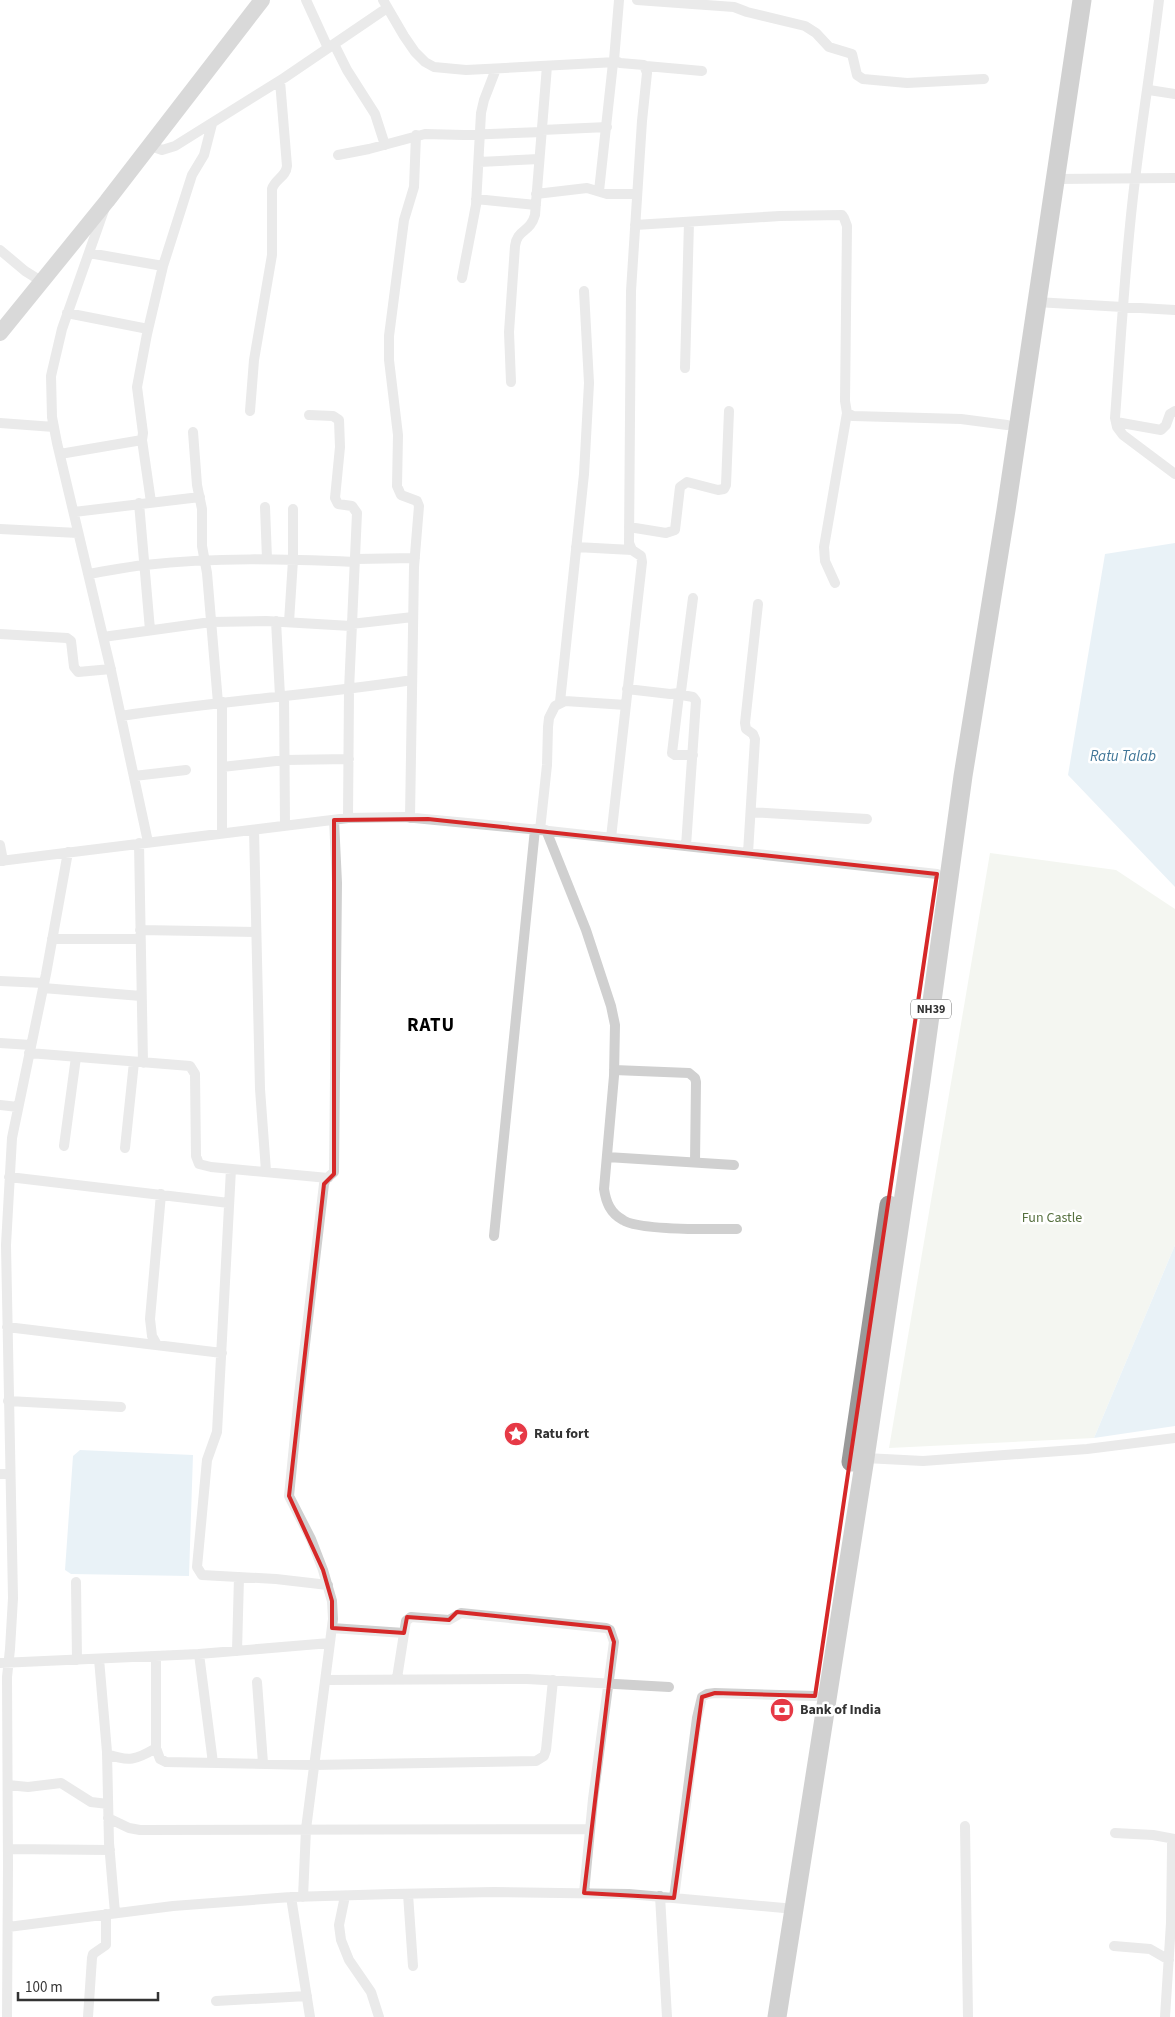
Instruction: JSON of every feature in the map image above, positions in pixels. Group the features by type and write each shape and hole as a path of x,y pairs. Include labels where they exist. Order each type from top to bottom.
{"highway":[{"name":"NH39","path":"767,2017 909,1079 937,874 1072,0"},
{"name":"NH39","path":"777,2017 865,1458 921,1081 963,776 1006,510 1082,0"}],"main road":[{"path":"0,333 41,280 107,201 148,145 262,0"}],"street":[{"path":"306,0 331,46 375,114 385,145"},
{"path":"599,191 619,0"},
{"path":"637,0 734,7 805,26 829,47 852,54 857,75 863,79 907,83 984,79"},
{"path":"1159,0 1135,180 1116,422 1123,436 1175,474"},
{"path":"148,145 156,149 168,149 212,124 331,46 385,4 415,52 425,62 434,67 466,70 614,62 702,71"},
{"path":"511,382 509,332 515,246 518,236 532,224 536,205 547,66"},
{"path":"632,550 629,543 629,391 635,225 646,66"},
{"path":"462,278 476,199 484,100 496,68"},
{"path":"250,411 253,369 272,255 274,220 272,189 275,182 285,174 287,166 280,81"},
{"path":"1148,90 1175,94"},
{"path":"151,502 137,387 163,266 192,175 204,155 212,124"},
{"path":"338,154 385,145 416,135 480,134 607,126"},
{"path":"410,818 415,558 419,506 417,501 401,495 398,486 398,435 389,360 389,336 404,220 414,187 416,135"},
{"path":"479,162 539,159"},
{"path":"1055,179 1135,180 1175,178"},
{"path":"536,194 587,188 607,194 637,194"},
{"path":"476,199 536,205"},
{"path":"107,201 67,313 51,376 51,397 54,427 134,776 143,843 139,1063 125,1148"},
{"path":"635,225 780,216 837,215 844,218 847,226 844,401 847,413 824,547 825,561 835,583"},
{"path":"685,368 689,222"},
{"path":"0,250 24,271 41,280"},
{"path":"89,253 163,266"},
{"path":"560,702 584,474 589,383 584,291"},
{"path":"1036,302 1175,310"},
{"path":"67,313 148,329"},
{"path":"629,527 666,533 674,530 680,487 686,482 718,490 724,488 726,485 729,411"},
{"path":"1116,422 1161,430 1166,426 1170,414 1175,411"},
{"path":"847,413 853,416 961,420 1007,425"},
{"path":"309,415 333,416 339,420 340,447 335,498 338,504 352,506 356,510 357,520 349,690 348,818"},
{"path":"0,423 54,427"},
{"path":"193,432 210,622 220,703 222,833"},
{"path":"60,454 142,440"},
{"path":"74,512 200,497"},
{"path":"139,503 150,630"},
{"path":"266,506 267,559"},
{"path":"288,622 293,560 293,509"},
{"path":"0,530 78,533"},
{"path":"576,547 632,550 641,556 642,562 611,838"},
{"path":"88,574 144,565 205,561 267,559 355,561 415,558"},
{"path":"693,598 682,686 677,695 672,753 675,755 693,755"},
{"path":"748,853 755,739 753,734 746,729 745,723 758,604"},
{"path":"103,637 210,622 288,622 351,625 414,617"},
{"path":"276,622 285,760 285,826"},
{"path":"0,634 67,638 71,641 74,667 78,672 111,669"},
{"path":"121,716 220,703 349,690 412,680"},
{"path":"627,688 693,697 696,701 686,846"},
{"path":"494,1236 547,765 549,718 551,711 560,702 565,700 626,705"},
{"path":"222,767 285,760 349,759"},
{"path":"134,776 186,770"},
{"path":"751,812 867,819"},
{"path":"0,845 1,861 348,818 410,818 540,830 937,874"},
{"path":"303,1897 306,1830 332,1628 332,1601 312,1539 289,1496 322,1202 325,1181 333,1175 334,1167 337,883 334,820"},
{"path":"254,830 260,1089 266,1171"},
{"path":"540,830 586,930 611,1006 615,1025 614,1070 604,1189 606,1202 612,1212 624,1222 656,1228 737,1229"},
{"path":"7,2017 5,1928 8,1785 7,1677 4,1662 13,1598 5,1474 4,1416 8,1401 4,1358 7,1327 3,1307 3,1232 6,1170 44,985 68,852"},
{"path":"52,940 140,935 256,932"},
{"path":"0,981 141,996"},
{"path":"0,1043 76,1057 192,1068 195,1074 196,1088 197,1160 201,1166 328,1178"},
{"path":"64,1146 76,1057"},
{"path":"614,1070 689,1073 693,1075 696,1082 695,1162"},
{"path":"0,1105 18,1107"},
{"path":"607,1157 734,1164"},
{"path":"231,1169 217,1432 207,1460 197,1567 202,1575 328,1585"},
{"path":"6,1170 229,1203"},
{"path":"157,1345 152,1336 150,1319 161,1194"},
{"path":"7,1327 222,1354"},
{"path":"8,1401 121,1407"},
{"path":"865,1458 923,1461 1087,1449 1175,1438"},
{"path":"237,1651 239,1577"},
{"path":"76,1582 76,1660"},
{"path":"397,1678 406,1621 411,1617 449,1620 461,1613 606,1628 610,1630 614,1642 590,1829 584,1893"},
{"path":"332,1628 404,1633"},
{"path":"4,1662 199,1654 330,1643"},
{"path":"199,1654 213,1763"},
{"path":"156,1656 156,1748 160,1759 166,1762 313,1765 536,1760 544,1756 546,1750 554,1680"},
{"path":"88,2017 92,1958 93,1954 106,1945 110,1914 107,1754 99,1659"},
{"path":"326,1680 397,1678 554,1680 669,1688"},
{"path":"257,1682 263,1763"},
{"path":"674,1898 697,1718 702,1697 715,1692 815,1696"},
{"path":"107,1754 130,1760 156,1748"},
{"path":"8,1785 28,1787 61,1784 91,1802 108,1804"},
{"path":"108,1818 129,1828 140,1830 590,1829"},
{"path":"966,1826 968,2017"},
{"path":"1115,1833 1153,1835 1175,1839 1172,1843 1173,1923 1166,2017"},
{"path":"8,1849 110,1850"},
{"path":"5,1928 173,1906 291,1897 584,1893 660,1896 784,1908"},
{"path":"408,1894 413,1966"},
{"path":"345,1896 339,1925 340,1940 349,1960 372,1992 379,2017"},
{"path":"660,1896 667,2017"},
{"path":"291,1897 310,2017"},
{"path":"1114,1946 1150,1949 1169,1960"},
{"path":"216,2001 307,1996"}],"highlighted area":[{"path":"428,819 937,874 815,1696 715,1693 702,1697 674,1898 584,1893 614,1642 609,1628 457,1612 449,1620 407,1617 404,1633 332,1628 332,1601 323,1570 289,1496 324,1184 334,1174 334,820"}],"green space":[{"name":"Fun Castle","path":"990,853 1116,870 1175,909 1175,1245 1094,1438 889,1448"}],"water":[{"name":"Ratu Talab","path":"1175,543 1175,887 1068,775 1105,554"},
{"path":"1175,1245 1175,1426 1094,1438"},
{"path":"80,1450 193,1455 189,1576 71,1574 65,1570 73,1456"}],"place":[{"name":"Ratu fort","path":"516,1434"},
{"name":"Bank of India","path":"782,1710"}],"district":[{"name":"RATU","path":"431,1025"}]}
